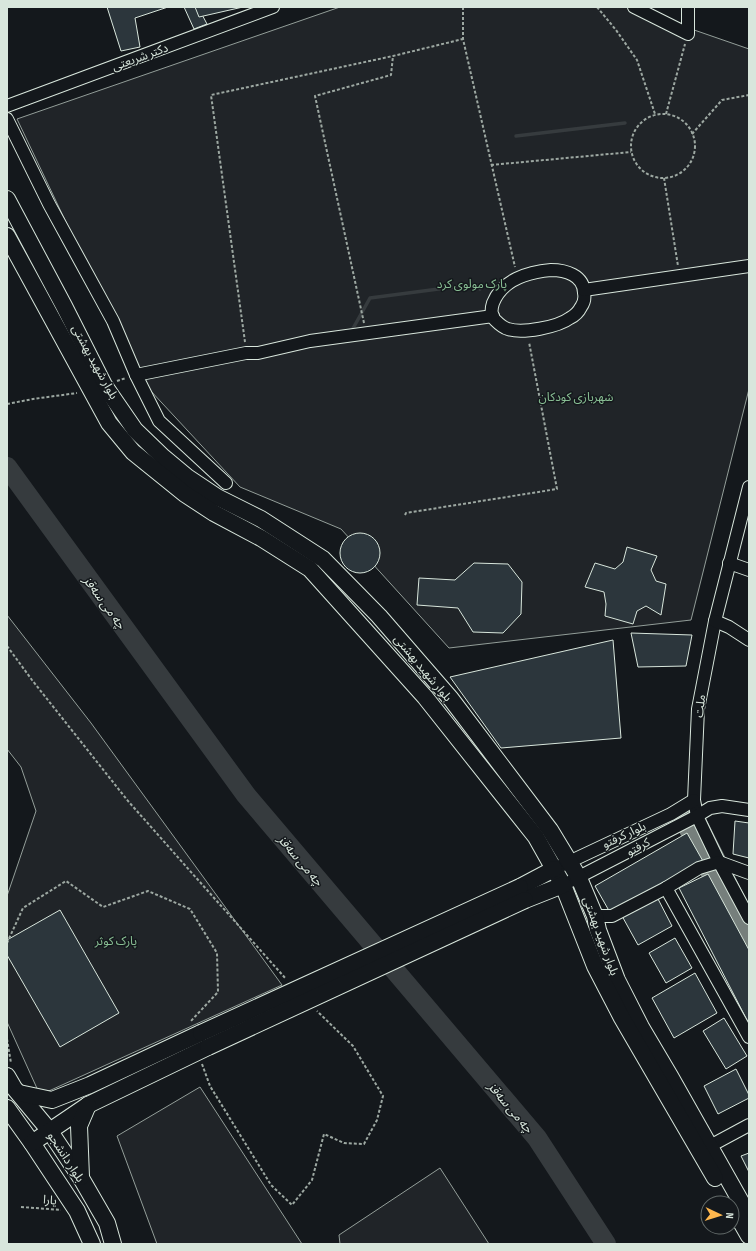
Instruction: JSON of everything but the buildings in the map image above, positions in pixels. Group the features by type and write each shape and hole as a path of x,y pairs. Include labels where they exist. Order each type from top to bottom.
{"main road":[{"name":"بلوار شهید بهشتی","path":"7,199 104,385 135,430 187,477 217,497 261,519 323,559 380,616 450,699 550,830 578,878 595,916 598,930 620,987 641,1027 749,1216"},
{"name":"بلوار شهید بهشتی","path":"7,236 109,423 133,452 185,494 214,513 261,538 310,569 426,697 536,837 563,885 595,966 619,1011 725,1195"},
{"path":"32,1143 49,1130 88,1105 204,1053 523,894 554,868"},
{"path":"19,1093 52,1100 90,1085 195,1029 523,894 563,885"},
{"name":"بلوار دانشجو","path":"7,1076 49,1130 81,1178 107,1223 113,1244"},
{"path":"81,1178 78,1142 79,1126 88,1105"},
{"name":"بلوار دانشجو","path":"7,1108 77,1211 92,1244"},
{"path":"740,1220 749,1236"}],"street":[{"name":"دکتر شریعتی","path":"7,106 273,7"},
{"path":"634,7 688,34 688,7"},
{"path":"7,119 48,204 113,321 136,375 159,421 226,483"},
{"path":"584,290 749,266"},
{"path":"560,270 575,275 581,281 584,290 585,299 582,307 570,318 547,327 527,331 507,329 495,320 493,316 492,308 498,292 517,278 535,271 560,270"},
{"path":"136,375 246,353 258,353 310,341 493,316"},
{"name":"ملت","path":"749,487 715,621 698,709 694,800 697,816 719,862 749,918"},
{"path":"729,563 749,570"},
{"path":"715,621 749,640"},
{"name":"بلوار کرفتو","path":"554,868 671,814 694,800"},
{"name":"کرفتو","path":"563,885 710,808 722,806 749,810"},
{"path":"595,916 612,916 666,888 699,868 719,862 749,874"},
{"path":"666,888 749,1037"},
{"path":"710,1146 749,1125"}],"path":[{"path":"463,7 463,39 517,278"},
{"path":"596,7 616,30 637,60 656,114"},
{"path":"666,114 688,34"},
{"path":"246,353 210,94 393,56 463,39"},
{"path":"366,334 315,96 391,75 393,56"},
{"path":"692,134 722,100 749,95"},
{"path":"656,114 666,114 682,120 688,126 692,134 694,149 689,163 674,176 664,178 655,177 646,173 639,168 631,152 633,132 646,118 656,114"},
{"path":"491,165 631,152"},
{"path":"664,178 679,275"},
{"path":"405,515 406,513 557,489 527,331"},
{"path":"7,404 33,398 91,390"},
{"path":"7,646 32,680 128,801 290,983"},
{"path":"7,943 23,908 66,881 103,907 148,891 190,909 217,954 218,992 195,1029"},
{"path":"204,1053 210,1086 271,1185 292,1205 312,1180 324,1134 344,1143 364,1144 377,1120 383,1096 353,1046 316,1010"},
{"name":"یارا","path":"21,1207 77,1211"}],"green space":[{"name":"پارک مولوی کرد","path":"340,7 634,7 648,14 749,49 749,389 691,620 449,648 341,529 240,487 136,375 113,321 17,119"},
{"name":"پارک کوثر","path":"7,615 91,723 282,985 40,1095 7,1022 7,896 36,811 21,767 7,749"},
{"path":"200,1087 302,1244 157,1244 117,1136"},
{"path":"440,1168 489,1244 340,1244 339,1235"}],"waterway":[{"path":"516,136 625,123"},
{"path":"351,332 370,298 469,285 478,286 480,289"},
{"name":"چە می سەقز","path":"7,467 246,795 537,1138 606,1244"}],"taxiway":[{"path":"690,820 749,938"}],"park label":[{"name":"شهربازی کودکان","path":"576,397"}]}
